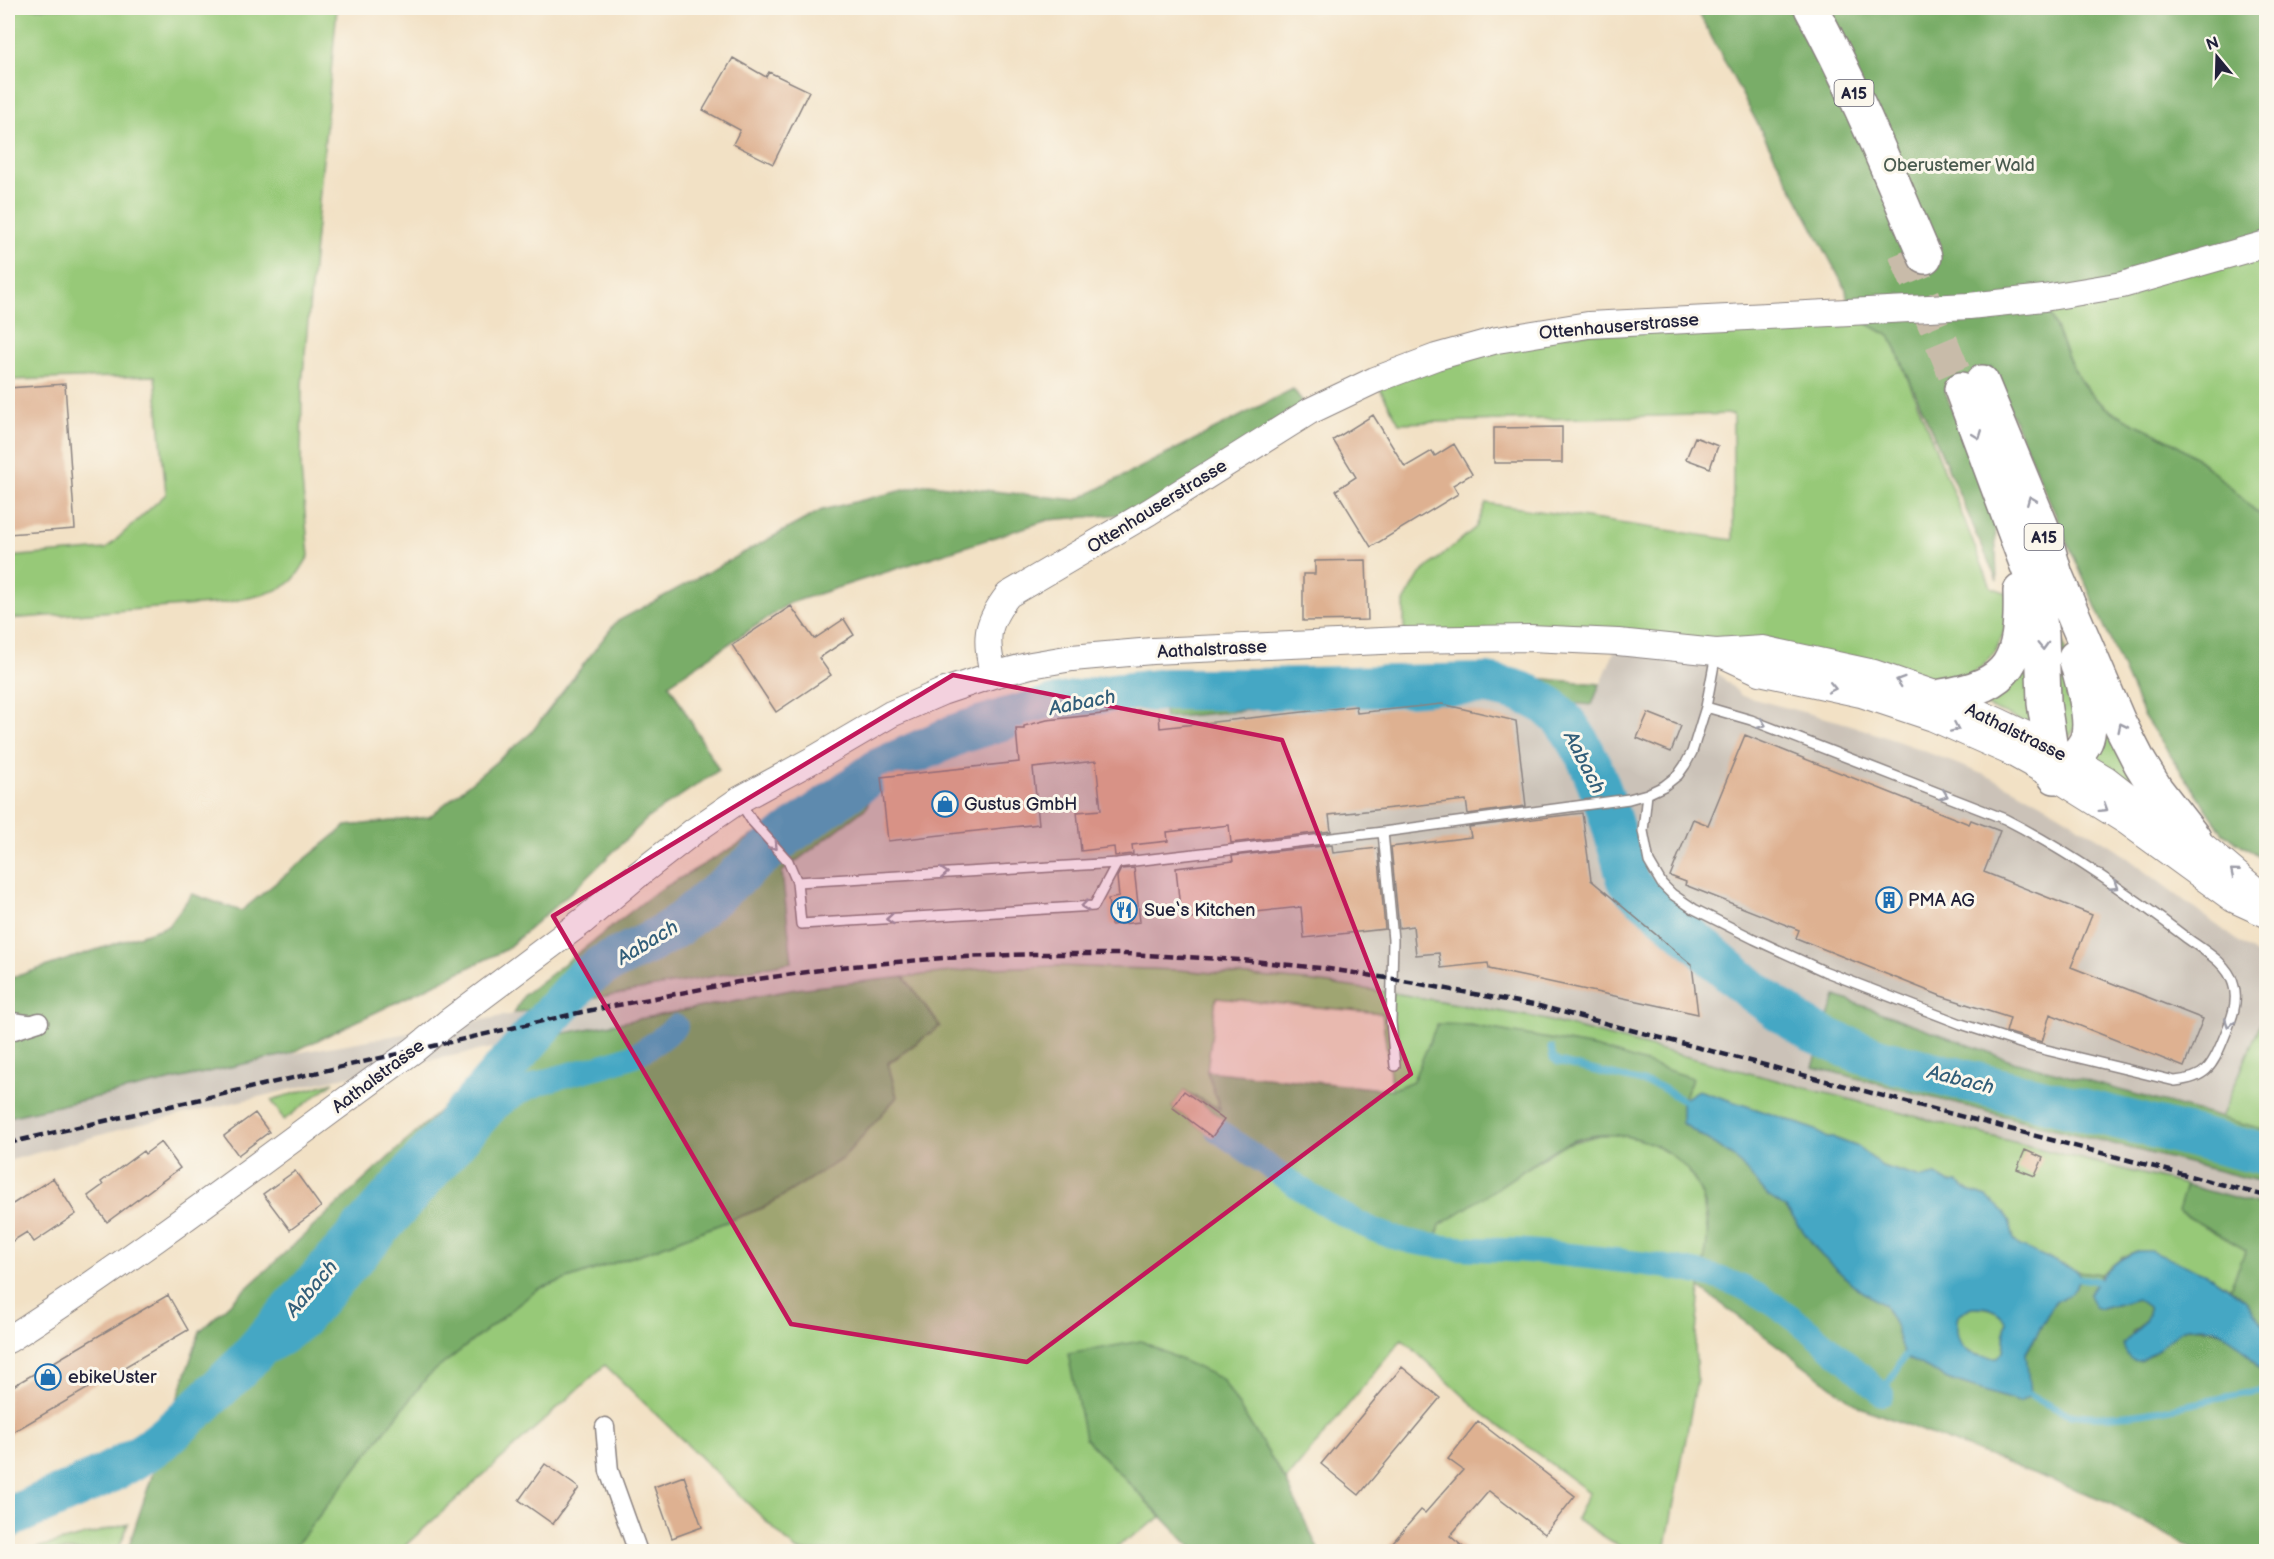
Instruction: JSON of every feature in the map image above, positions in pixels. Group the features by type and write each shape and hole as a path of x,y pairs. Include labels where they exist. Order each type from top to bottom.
{"highway":[{"name":"A15","path":"1792,8 1826,69 1914,254 1860,105 1811,8"},
{"name":"A15","path":"2001,495 1972,386 2042,527 2056,575 2089,722 2087,739 2059,761"},
{"path":"1941,696 1968,692 1984,686 2005,669 2015,651 2020,619 2019,579 2014,542 2001,495"},
{"path":"2001,495 2030,571 2039,609 2044,703 2059,761"},
{"name":"A15","path":"2056,575 2140,763 2156,789 2194,838"}],"main road":[{"name":"Ottenhauserstrasse","path":"993,675 988,646 989,626 997,609 1008,595 1149,512 1310,411 1375,380 1436,357 1497,340 1588,325 1970,306 2044,298 2122,285 2266,244"},
{"name":"Aathalstrasse","path":"8,1340 198,1210 414,1050 583,921 674,846 739,800 891,714 942,692 993,675 1072,658 1141,652 1404,640 1530,638 1618,642 1716,652 1763,649 1874,673 1941,696 2059,761 2106,779 2147,811 2194,838 2253,888 2266,913"},
{"name":"Aathalstrasse","path":"1716,652 1760,672 1861,694 1933,718 2010,752 2059,761 2233,899 2266,913"}],"street":[{"path":"8,1032 39,1022"},
{"path":"605,1426 609,1471 638,1551"}],"lane":[{"path":"797,882 1117,862 1383,832 1629,799 1664,786 1682,770 1692,752 1706,707 1716,652"},
{"path":"1647,794 1643,831 1645,846 1649,862 1662,884 1694,909 1754,939 1835,975 1961,1024 2026,1045 2175,1081 2196,1077 2210,1067 2232,1018 2235,1003 2233,983 2223,966 2142,904 2030,832 2005,819 1751,720 1706,707"},
{"path":"739,800 761,831 788,861 797,882 801,924 1094,906 1117,862"},
{"path":"1383,832 1393,940 1391,1022 1395,1066"},
{"path":"8,1017 39,1022"}],"highlighted area":[{"path":"953,675 1282,740 1411,1074 1027,1362 791,1324 553,916"}],"shaded area":[{"path":"1618,642 1692,649 1742,696 1845,723 1992,778 2042,803 2113,847 2266,962 2266,1010 2221,1118 2013,1061 1837,997 1813,1067 2266,1183 2266,1207 1538,1018 1307,981 1115,967 989,968 796,989 344,1077 129,1127 8,1161 8,1117 289,1054 791,962 782,872 867,807 878,770 1026,717 1164,702 1166,718 1442,691 1592,705"}],"green space":[{"path":"8,8 337,8 302,385 301,470 309,556 286,586 223,603 8,619 8,557 106,549 166,494 155,376 8,380"},
{"name":"Oberustemer Wald","path":"1696,8 2266,8 2266,244 2044,299 2074,369 2087,390 2096,399 2117,414 2188,452 2266,521 2266,861 2223,833 2143,715 1991,367 1944,388 1995,524 1997,581 1891,337 1849,313 1846,290"},
{"path":"2266,244 2266,521 2188,452 2129,421 2096,399 2074,369 2044,298"},
{"path":"1849,313 1891,337 1991,587 2007,593 2004,632 1995,652 1983,666 1961,680 1932,681 1692,649 1404,640 1404,602 1420,574 1476,527 1486,503 1733,540 1733,414 1399,423 1375,380 1497,340"},
{"path":"1293,389 1310,411 1149,512 1048,520 790,603 669,684 719,770 649,817 580,884 505,950 289,1054 8,1117 8,979 168,926 192,894 241,911 346,826 429,817 531,733 616,622 822,510 928,484 1077,500"},
{"path":"2056,612 2075,694 2077,726 2066,742 2060,741"},
{"path":"2025,654 2036,727 1976,702"},
{"path":"1492,674 1600,684 1592,705 1442,691 1165,718 1163,702 1026,717 878,770 867,807 782,872 792,962 514,1013 524,995 656,892 773,824 825,786 878,753 905,739 1000,703 1083,686 1172,675"},
{"path":"2098,697 2149,800 2093,760"},
{"path":"1056,966 1178,970 1307,981 1538,1018 2186,1185 2179,1212 2246,1250 2230,1288 2213,1277 2137,1251 2124,1256 2101,1274 2077,1271 2018,1245 2014,1240 2010,1223 1987,1197 1971,1192 1958,1182 1949,1183 1936,1175 1921,1178 1882,1166 1858,1147 1834,1138 1827,1138 1815,1130 1786,1119 1698,1090 1682,1100 1693,1079 1530,1036 1469,1025 1437,1025 1413,1081 1392,1090 1382,1013 1216,998 1207,1071 1220,1109 1184,1091 1172,1107 1211,1136 1217,1130 1320,1199 1433,1247 1440,1225 1563,1145 1600,1135 1616,1134 1649,1142 1681,1161 1695,1180 1703,1199 1708,1238 1700,1288 1695,1346 1697,1379 1665,1551 1627,1551 1576,1519 1589,1492 1483,1414 1402,1339 1286,1481 1222,1379 1085,1438 1161,1517 1110,1551 797,1551 605,1365 399,1551 278,1552 297,1544 428,1376 538,1289 655,1249 765,1207 888,1064 940,1026 904,977 989,968"},
{"path":"904,977 940,1026 888,1063 897,1097 842,1159 765,1207 655,1249 538,1289 428,1376 297,1544 278,1552 127,1551 200,1331 513,1043 796,989"},
{"path":"1836,996 2013,1061 2266,1130 2266,1183 1813,1067"},
{"path":"2266,1010 2266,1130 2221,1118"},
{"path":"1437,1024 1469,1025 1595,1047 1693,1078 1682,1100 1682,1123 1734,1157 1768,1196 1786,1208 1821,1255 1857,1288 1884,1305 1895,1325 1904,1357 1953,1381 2019,1402 2026,1354 2054,1303 2073,1291 2081,1278 2077,1271 2101,1274 2096,1281 2102,1309 2137,1299 2148,1307 2147,1319 2132,1332 2141,1361 2153,1354 2174,1334 2187,1328 2200,1327 2227,1334 2241,1346 2265,1377 2266,1551 2196,1551 2106,1501 1860,1407 1700,1288 1708,1232 1703,1198 1694,1179 1680,1163 1664,1150 1645,1141 1625,1136 1604,1135 1583,1138 1558,1147 1440,1225 1433,1247 1387,1235 1352,1219 1217,1130 1224,1120 1184,1091 1220,1109 1207,1071 1392,1090 1413,1081"},
{"path":"334,1082 284,1120 271,1100"},
{"path":"2186,1185 2266,1207 2266,1327 2245,1300 2230,1288 2246,1250 2178,1211"},
{"path":"1971,1307 1991,1309 1999,1313 2006,1321 2003,1351 1998,1357 1986,1357 1973,1353 1958,1341 1956,1333 1958,1315"},
{"path":"1141,1341 1222,1379 1286,1481 1319,1551 1195,1551 1085,1438 1068,1354"},
{"path":"128,1524 118,1551 25,1551"}],"water":[{"path":"1698,1090 1786,1119 1815,1130 1827,1138 1834,1138 1858,1147 1882,1166 1921,1178 1936,1175 1949,1183 1958,1182 1971,1192 1987,1197 2004,1212 2018,1245 2077,1271 2081,1278 2073,1291 2054,1303 2026,1353 2030,1395 2019,1402 1953,1381 1904,1357 1895,1325 1884,1305 1857,1288 1821,1255 1786,1208 1768,1196 1734,1157 1682,1123 1682,1100","holes":["1971,1307 1995,1311 2006,1321 2003,1351 1998,1357 1978,1356 1964,1348 1960,1342 1958,1315"]},
{"path":"2137,1251 2151,1251 2213,1277 2245,1300 2266,1327 2266,1381 2240,1346 2215,1329 2205,1327 2195,1326 2184,1329 2142,1360 2134,1360 2128,1356 2123,1344 2144,1322 2148,1307 2137,1299 2101,1309 2095,1307 2089,1295 2109,1268"}],"building":[{"path":"733,58 766,77 769,72 809,91 773,164 733,144 740,130 703,110"},
{"path":"65,384 75,529 8,534 8,388"},
{"path":"1373,415 1405,467 1432,451 1435,456 1454,444 1472,474 1453,485 1458,494 1371,547 1336,490 1356,477 1333,440"},
{"path":"1562,427 1562,463 1494,463 1494,428"},
{"path":"1695,437 1718,446 1710,468 1686,459"},
{"path":"1366,560 1368,620 1303,621 1303,574 1315,574 1315,561"},
{"path":"791,606 814,639 844,619 854,635 819,658 831,675 776,712 732,645"},
{"path":"1442,704 1516,721 1526,806 1468,814 1466,800 1329,815 1331,831 1231,843 1229,825 1167,832 1168,841 1132,845 1133,854 1115,856 1114,847 1081,851 1077,812 1101,810 1096,761 1033,768 1039,824 888,841 881,777 1019,762 1016,729 1024,729 1024,726 1047,720 1139,710 1159,714 1160,728 1356,706 1357,713"},
{"path":"1648,713 1681,726 1671,752 1637,738"},
{"name":"PMA AG","path":"1745,735 1969,824 1971,820 2000,831 1984,872 2092,915 2071,967 2203,1019 2184,1067 2050,1014 2042,1042 2006,1032 2010,1018 1941,996 1796,938 1799,930 1685,885 1686,882 1670,876 1693,819 1708,825"},
{"path":"1582,813 1591,880 1692,965 1698,1014 1489,969 1488,963 1441,968 1439,953 1416,955 1413,926 1399,928 1391,847 1471,837 1469,827"},
{"path":"1332,845 1333,853 1378,848 1385,929 1304,938 1301,907 1181,920 1176,868 1233,861 1232,856"},
{"name":"Sue‘s Kitchen","path":"1134,868 1140,922 1111,925 1108,899 1119,897 1117,877 1121,869"},
{"path":"1184,1091 1224,1120 1212,1137 1172,1107"},
{"path":"255,1113 269,1132 238,1155 224,1136"},
{"path":"161,1142 180,1168 107,1222 88,1196 103,1185 101,1182 143,1151 145,1154"},
{"path":"2025,1150 2043,1158 2035,1176 2017,1169"},
{"path":"295,1171 321,1207 290,1230 263,1194"},
{"path":"53,1178 76,1214 34,1242 27,1232 8,1244 8,1207"},
{"path":"168,1295 188,1330 8,1435 8,1389"},
{"path":"1402,1367 1440,1398 1359,1495 1321,1464"},
{"path":"1478,1421 1575,1496 1545,1534 1489,1491 1450,1536 1468,1551 1385,1551 1421,1510 1425,1513 1463,1470 1448,1459"},
{"path":"545,1464 579,1488 553,1524 519,1500"},
{"path":"684,1476 702,1527 672,1538 654,1487"}],"waterway":[{"name":"Aabach","path":"8,1518 124,1465 159,1442 201,1406 241,1367 583,979 603,965 651,942 677,926 783,838 879,769 960,733 1058,705 1113,695 1168,689 1486,684 1530,695 1553,710 1580,744 1600,789 1628,880 1634,889 1753,991 1812,1032 1883,1060 2266,1155"},
{"path":"1611,865 1623,861"},
{"path":"241,1367 286,1342 306,1326 497,1108 513,1096 546,1081 634,1055 651,1046 676,1026"},
{"path":"1551,1048 1553,1058 1558,1062 1659,1086 1682,1100"},
{"path":"1217,1130 1321,1202 1387,1235 1439,1246 1527,1251 1632,1262 1696,1272 1733,1283 1761,1297 1798,1322 1882,1394"},
{"path":"2081,1278 2096,1281"},
{"path":"1882,1394 1904,1357"},
{"path":"2030,1395 2065,1412 2099,1416 2147,1412 2266,1390"}],"tunnel":[{"path":"1904,251 1961,389"}],"railway":[{"path":"8,1143 582,1012 738,982 841,967 943,958 1033,954 1125,954 1242,960 1329,969 1539,1006 2266,1196"}],"place":[{"name":"Gustus GmbH","path":"945,804"},
{"name":"PMA AG","path":"1889,900"},
{"name":"Sue‘s Kitchen","path":"1124,910"},
{"name":"ebikeUster","path":"48,1377"}]}
